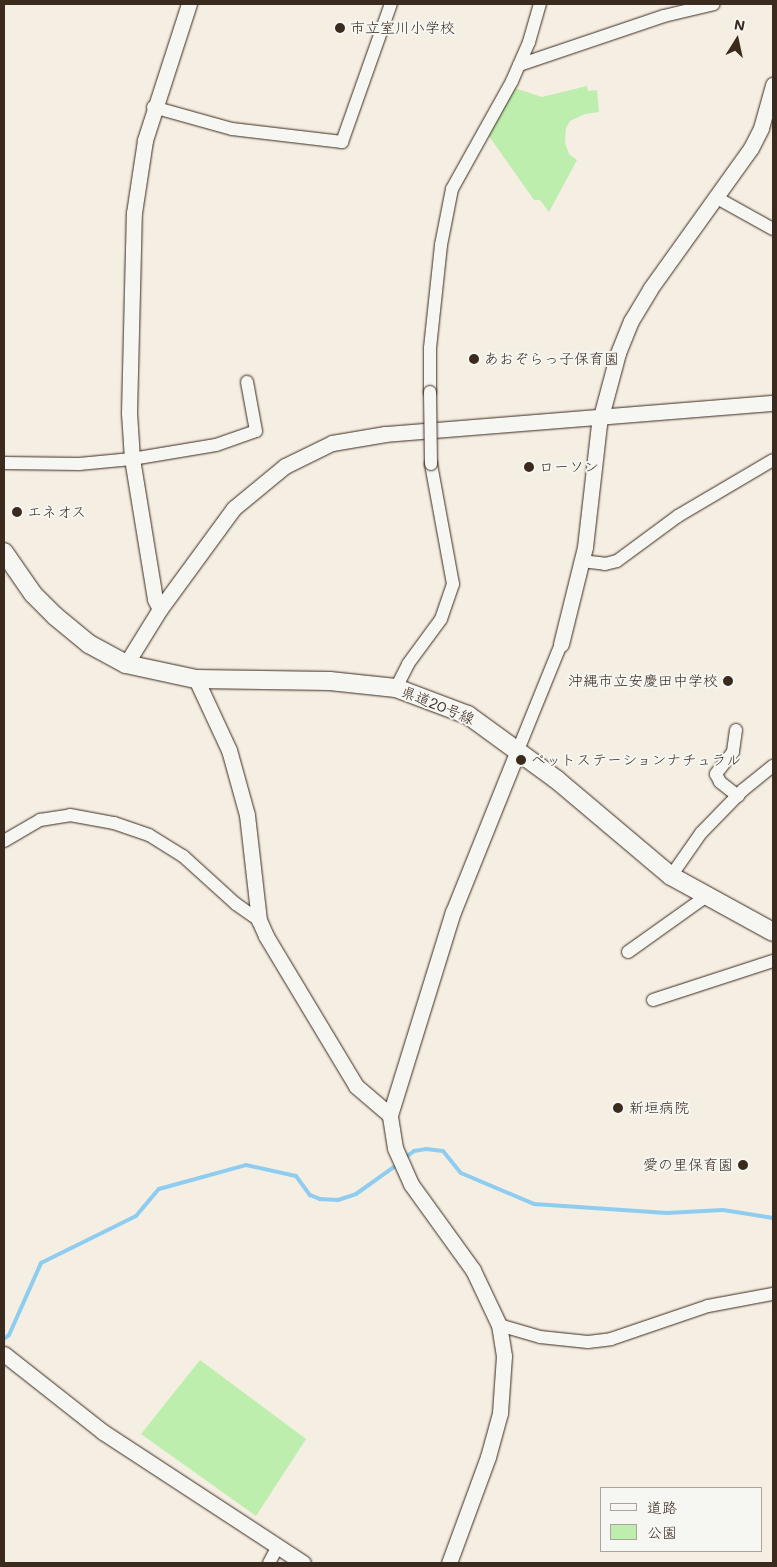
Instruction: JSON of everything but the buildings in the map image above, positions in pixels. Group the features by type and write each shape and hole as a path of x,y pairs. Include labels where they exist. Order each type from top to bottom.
{"main road":[{"name":"県道20号線","path":"4,552 34,594 55,616 89,644 126,664 196,679 330,681 396,688 468,714 518,750 672,876 705,897 773,932"}],"street":[{"path":"160,609 155,599 132,459 129,413 134,213 143,149 153,107 189,4"},
{"path":"153,107 232,129 342,142 391,4"},
{"path":"396,688 408,664 442,619 453,584 431,464 430,392 431,339 441,245 452,189 519,65 540,4"},
{"path":"519,65 664,16 714,4"},
{"path":"448,1563 500,1413 504,1356 499,1325 473,1270 411,1184 397,1154 390,1115 453,912 562,644 582,561 600,415 631,321 667,262 717,198 751,148 761,128 773,85"},
{"path":"717,198 773,229"},
{"path":"4,462 79,464 132,459 216,445 256,431 247,382"},
{"path":"126,664 160,609 234,508 265,480 308,453 332,443 386,434 600,415 773,403"},
{"path":"582,561 605,564 617,561 678,516 773,460"},
{"path":"196,679 229,750 247,815 260,920 274,954 356,1086 390,1115"},
{"path":"736,730 732,752 716,774 720,782 738,796"},
{"path":"672,876 701,833 738,796 773,766"},
{"path":"4,841 40,820 70,815 114,823 150,835 183,856 236,904 260,920"},
{"path":"628,952 705,897"},
{"path":"653,1000 773,961"},
{"path":"499,1325 540,1337 595,1341 611,1339 708,1306 773,1294"},
{"path":"4,1354 103,1432 277,1548 303,1563"},
{"path":"269,1563 277,1548"}],"green space":[{"path":"508,86 542,97 587,86 588,91 597,90 599,112 585,114 570,121 566,128 565,143 569,154 577,160 549,212 540,200 534,200 484,129"},
{"path":"200,1360 306,1439 256,1516 141,1434"}],"waterway":[{"path":"403,1159 414,1151 426,1149 443,1151 461,1173 534,1204 667,1213 723,1210 773,1218"},
{"path":"4,1339 9,1335 41,1263 136,1216 159,1189 246,1165 296,1176 310,1195 320,1199 338,1200 356,1194 398,1164"}],"place":[{"name":"市立室川小学校","path":"340,28"},
{"name":"あおぞらっ子保育園","path":"474,359"},
{"name":"ローソン","path":"529,467"},
{"name":"エネオス","path":"17,512"},
{"name":"沖縄市立安慶田中学校","path":"728,681"},
{"name":"ペットステーションナチュラル","path":"521,760"},
{"name":"新垣病院","path":"618,1108"},
{"name":"愛の里保育園","path":"743,1165"}]}
